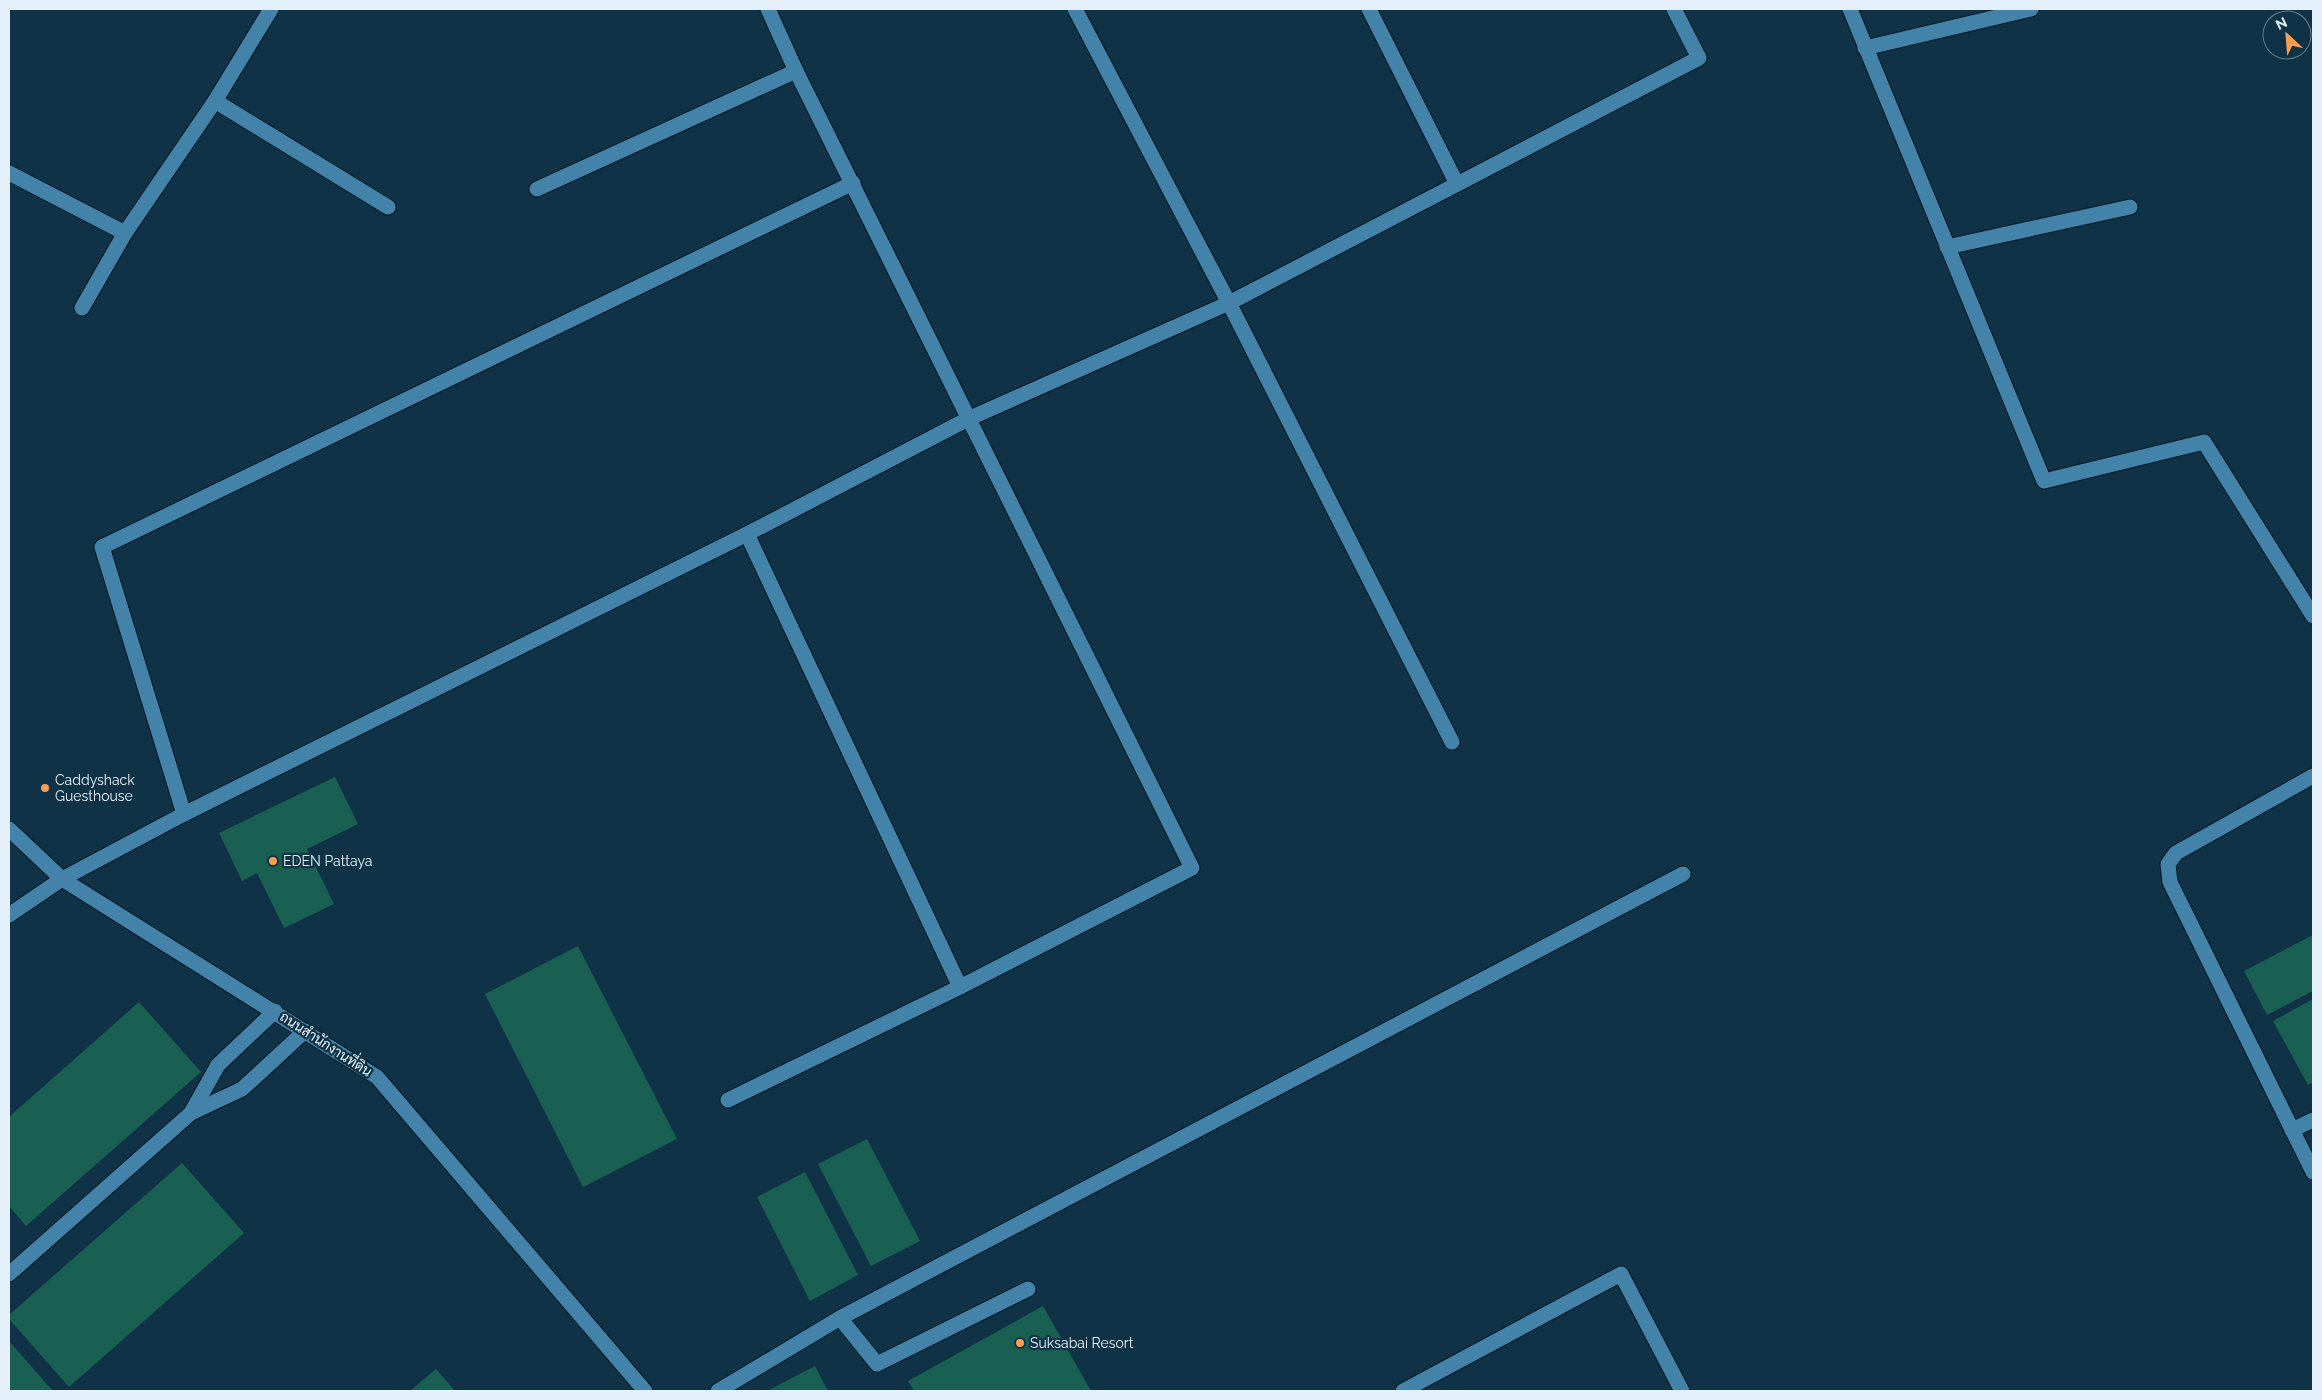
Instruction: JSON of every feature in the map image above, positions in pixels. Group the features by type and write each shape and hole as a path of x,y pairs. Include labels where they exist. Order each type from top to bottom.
{"street":[{"path":"82,308 125,233 216,101 271,9"},
{"path":"728,1100 960,987 1192,868 796,71 768,9"},
{"path":"1076,9 1229,303 1452,742"},
{"path":"1369,9 1457,184"},
{"path":"9,915 62,879 184,814 747,534 968,419 1229,303 1699,58 1674,9"},
{"path":"1850,9 2044,481 2204,442 2313,616"},
{"path":"1865,48 2030,9"},
{"path":"537,189 796,71"},
{"path":"216,101 388,207"},
{"path":"9,174 125,233"},
{"path":"184,814 102,547 853,183"},
{"path":"1947,247 2130,208"},
{"path":"747,534 960,987"},
{"path":"2313,776 2176,853 2168,864 2170,882 2313,1172"},
{"name":"ถนนสำนักงานที่ดิน","path":"9,828 62,879 275,1011 377,1077 645,1391"},
{"path":"718,1391 840,1318 1683,874"},
{"path":"191,1113 218,1065 275,1011"},
{"path":"9,1274 191,1113 242,1089 305,1031"},
{"path":"2292,1130 2313,1120"},
{"path":"1403,1391 1621,1274 1682,1391"},
{"path":"840,1318 877,1364 1028,1289"}],"building":[{"name":"EDEN Pattaya","path":"335,777 358,824 307,849 334,904 284,928 257,873 242,881 219,833"},
{"path":"2313,935 2313,991 2267,1015 2244,971"},
{"path":"578,946 677,1139 583,1187 485,994"},
{"path":"2313,999 2313,1082 2308,1085 2273,1021"},
{"path":"139,1002 201,1072 26,1226 9,1206 9,1117"},
{"path":"867,1139 920,1241 871,1266 818,1164"},
{"path":"182,1163 244,1233 69,1387 9,1319 9,1315"},
{"path":"805,1172 858,1275 810,1301 757,1197"},
{"name":"Suksabai Resort","path":"1043,1306 1091,1391 914,1391 908,1381"},
{"path":"9,1341 53,1391 9,1391"},
{"path":"815,1366 828,1391 767,1391"},
{"path":"436,1369 455,1391 410,1391"}],"place":[{"name":"Caddyshack Guesthouse","path":"45,788"},
{"name":"EDEN Pattaya","path":"273,861"},
{"name":"Suksabai Resort","path":"1020,1343"}]}
